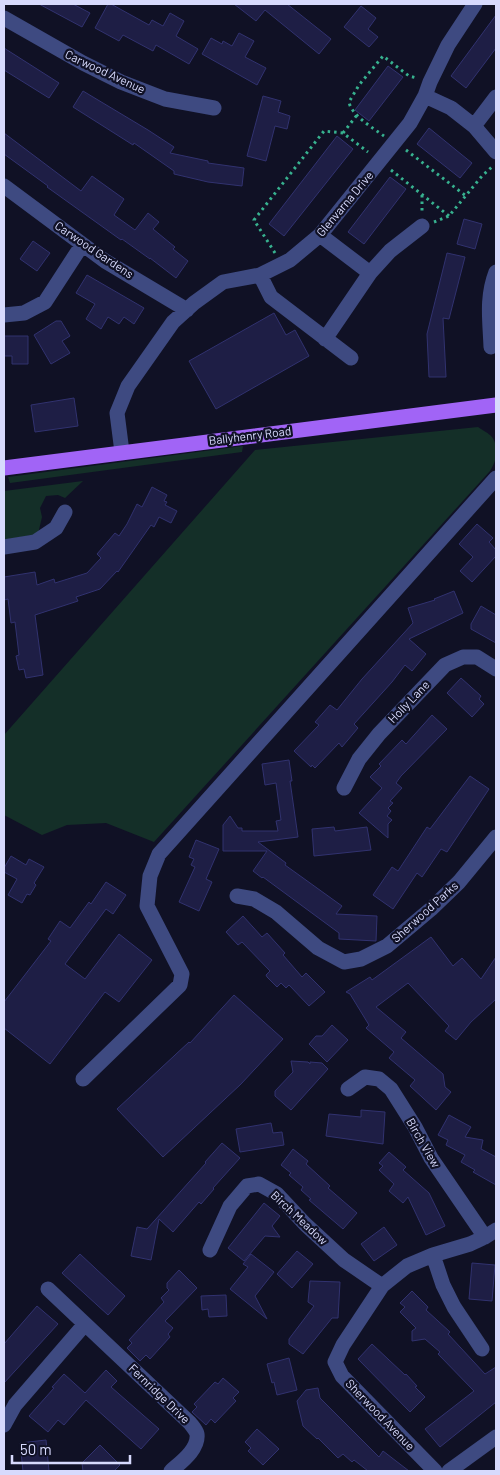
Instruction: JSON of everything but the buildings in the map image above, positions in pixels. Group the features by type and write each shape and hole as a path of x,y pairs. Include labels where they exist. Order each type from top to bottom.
{"main road":[{"name":"Ballyhenry Road","path":"4,468 496,405"}],"street":[{"name":"Glenvarna Drive","path":"122,452 117,413 128,386 173,322 223,282 260,275 290,260 320,235 410,123 448,44 475,4"},
{"name":"Carwood Avenue","path":"4,18 83,63 121,82 165,99 214,108"},
{"path":"428,89 474,126 496,152"},
{"path":"474,126 496,97"},
{"name":"Carwood Gardens","path":"4,186 105,261 187,310"},
{"path":"325,338 370,273 390,251 422,226"},
{"path":"320,235 370,273"},
{"path":"4,315 24,313 44,302 82,245"},
{"path":"491,347 489,299 496,272"},
{"path":"260,275 271,298 351,358"},
{"path":"83,1079 180,984 182,974 147,906 150,876 158,854 496,478"},
{"path":"4,547 35,542 56,528 65,512"},
{"name":"Holly Lane","path":"344,788 359,758 379,734 445,665 463,656 477,657 496,670"},
{"name":"Sherwood Parks","path":"237,896 254,900 276,912 318,948 344,962 361,959 387,946 431,909 459,882 496,836"},
{"name":"Birch View","path":"348,1089 365,1077 379,1079 391,1089 415,1127 431,1158 491,1234"},
{"name":"Birch Meadow","path":"210,1250 230,1206 247,1186 259,1184 277,1194 305,1224 344,1260 382,1286"},
{"name":"Sherwood Avenue","path":"435,1471 342,1376 334,1362 343,1344 382,1286 407,1266 433,1255 470,1244 491,1234"},
{"path":"433,1255 443,1285 454,1307 482,1349"},
{"name":"Fernridge Drive","path":"48,1289 190,1423 196,1432 197,1441 192,1450 171,1471"},
{"path":"4,1425 15,1406 86,1324"},
{"path":"449,1471 496,1437"}],"path":[{"path":"428,89 383,56 359,85 349,102 350,108 466,196"},
{"path":"343,133 358,115"},
{"path":"282,264 254,220 324,131 343,133 448,216"},
{"path":"422,226 448,216 482,176 496,163"}],"green space":[{"path":"478,427 492,436 495,442 496,457 490,471 154,842 106,823 67,825 42,835 4,815 4,735 255,450"},
{"path":"243,446 242,452 10,483 8,477"},
{"path":"83,481 65,498 58,495 46,496 40,508 42,517 38,534 4,540 4,491"}]}
